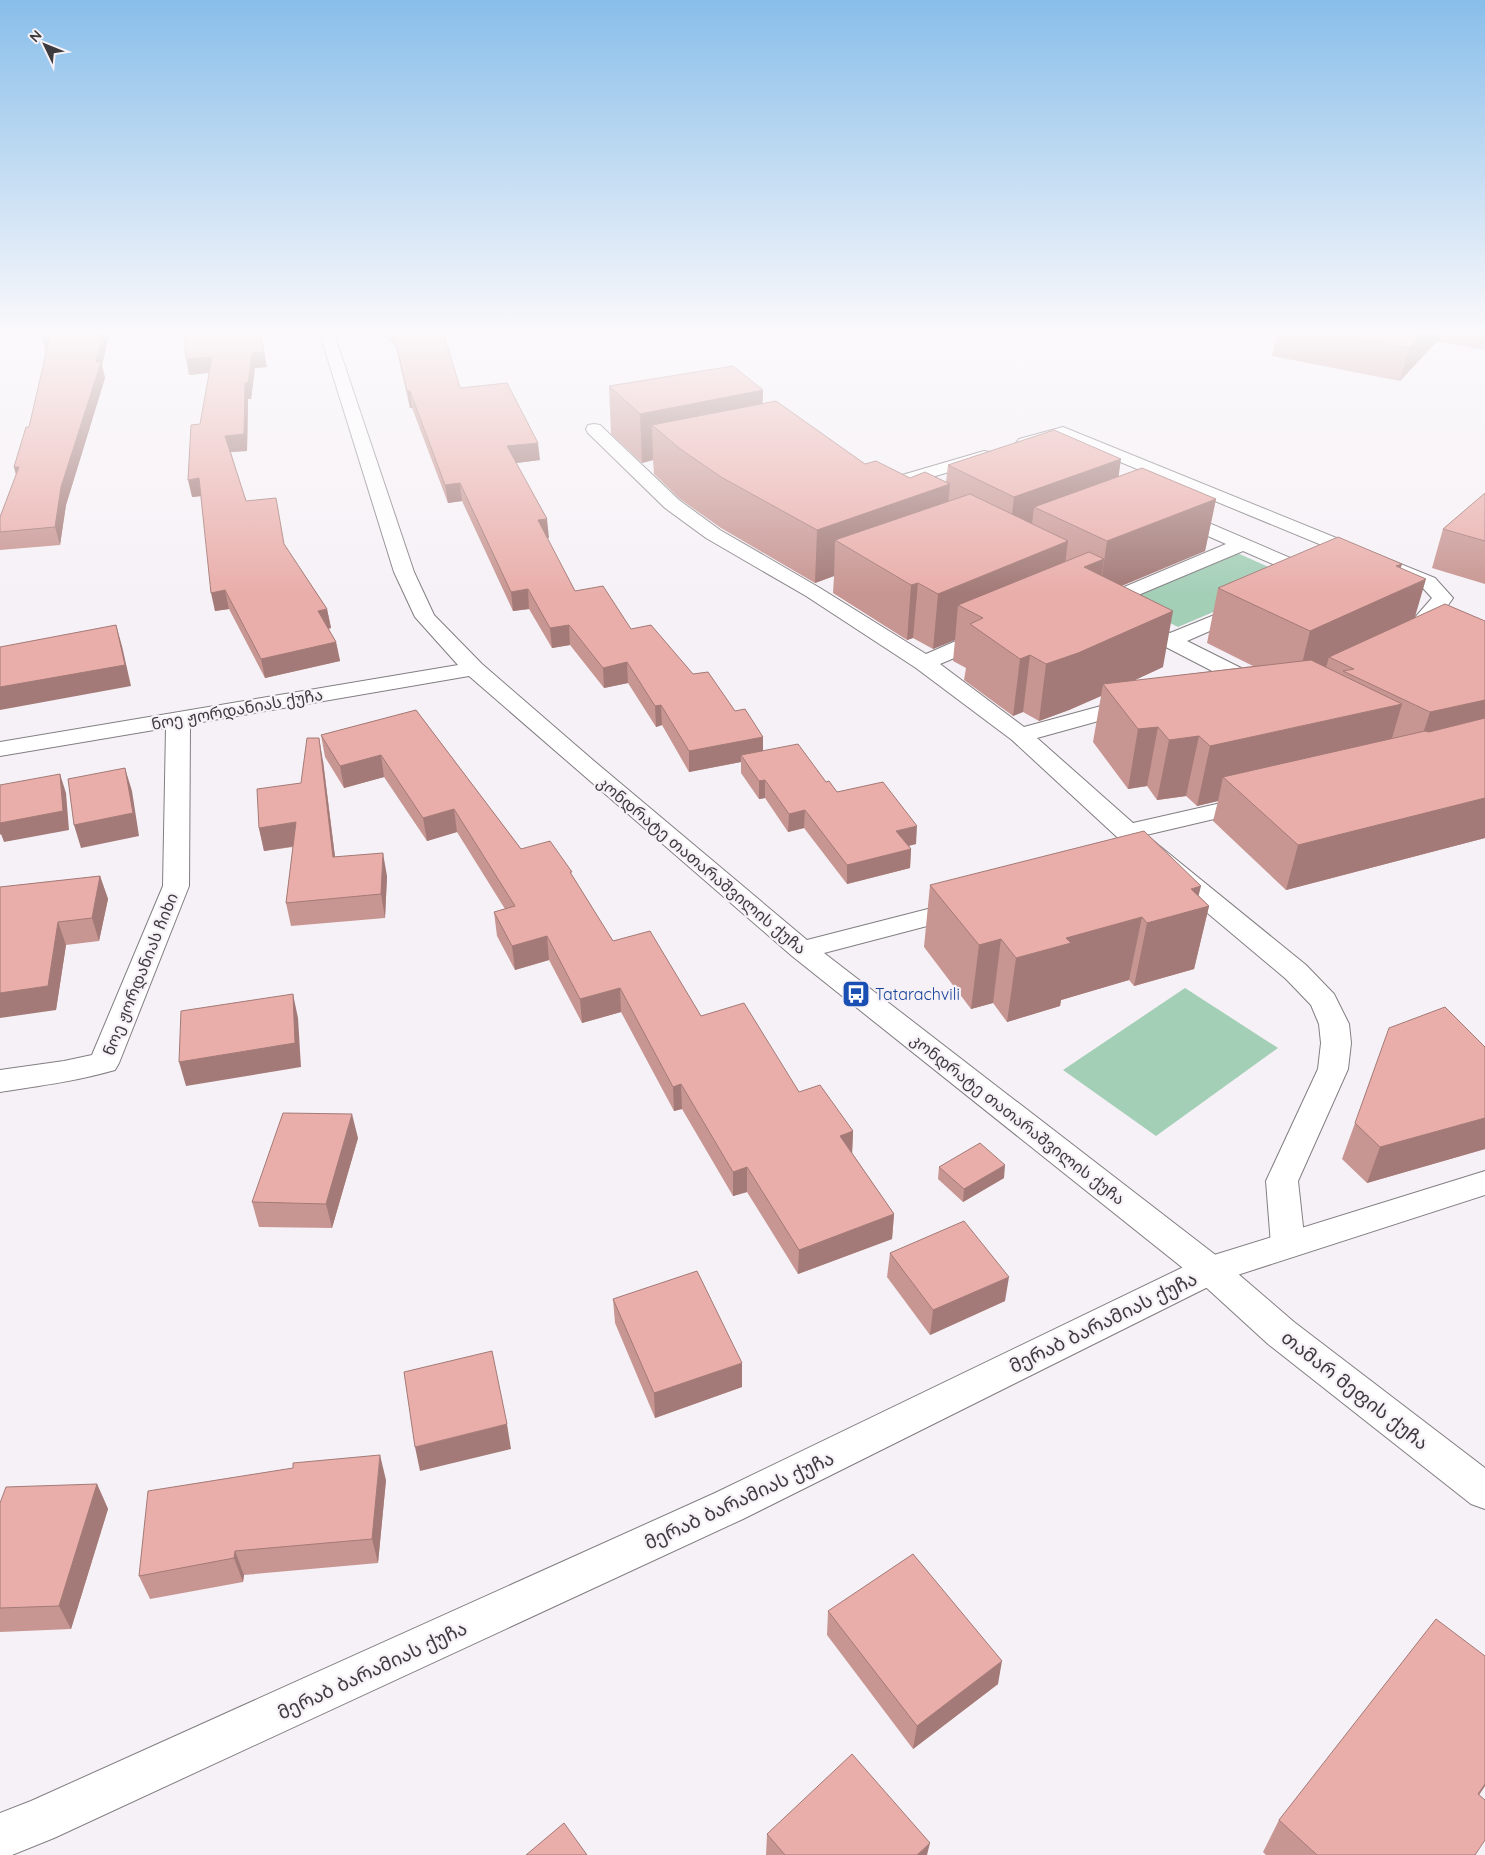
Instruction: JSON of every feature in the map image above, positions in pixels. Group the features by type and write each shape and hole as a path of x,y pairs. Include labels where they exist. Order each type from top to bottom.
{"street":[{"name":"კონდრატე თათარაშვილის ქუჩა","path":"355,421 404,572 425,617 474,669 802,950 1219,1278"},
{"path":"594,429 646,468 672,504 713,534 822,589 1020,735 1126,832 1296,972 1324,1001 1334,1024 1336,1043 1333,1069 1282,1181 1288,1245"},
{"path":"872,482 880,487 1063,432 1428,582 1443,598 1414,619 1440,630 1413,643"},
{"path":"1159,508 1326,581 1292,588"},
{"path":"1244,544 1090,600 1280,698"},
{"path":"1170,641 1266,600"},
{"path":"924,663 1003,630"},
{"name":"ნოე ჟორდანიას ქუჩა","path":"0,750 474,669"},
{"path":"1210,684 1239,676"},
{"path":"1020,735 1153,699"},
{"name":"ნოე ჟორდანიას ჩიხი","path":"0,1081 64,1072 104,1063 176,886 178,719"},
{"path":"1126,832 1271,799"},
{"path":"802,950 985,903"},
{"name":"მერაბ ბარამიას ქუჩა","path":"0,1836 47,1818 729,1506 1288,1245 1485,1183"},
{"name":"თამარ მეფის ქუჩა","path":"1219,1278 1281,1333 1485,1491"}],"green space":[{"path":"1235,552 1293,578 1178,627 1122,599"},
{"path":"1185,988 1278,1048 1156,1136 1063,1070"}],"building":[{"path":"30,421 82,421 61,487 55,527 0,532 0,517 19,467 14,467 26,427 29,427"},
{"path":"201,421 244,421 244,434 225,436 246,501 276,498 284,544 327,609 318,611 336,642 261,659 225,590 211,593 199,478 188,480 191,425 200,424"},
{"path":"421,421 526,421 538,443 507,446 547,519 538,520 575,591 603,586 631,629 651,625 693,674 708,672 735,711 745,709 763,737 689,751 661,705 655,706 627,662 603,668 569,625 550,628 528,589 511,592 460,483 445,485"},
{"path":"675,421 804,421 865,464 876,461 910,478 925,472 950,484 817,530 721,477 679,448 652,425"},
{"path":"1054,430 1121,459 1014,497 948,465"},
{"path":"1142,468 1216,499 1107,541 1034,507"},
{"path":"1485,493 1485,541 1443,529"},
{"path":"970,494 1068,541 938,594 918,583 911,585 835,540"},
{"path":"1338,537 1402,564 1396,566 1426,579 1310,631 1218,588"},
{"path":"1089,552 1104,559 1084,567 1173,611 1078,653 1046,664 1030,655 1020,659 970,624 983,618 958,605"},
{"path":"1445,604 1485,621 1485,700 1430,712 1343,671 1354,669 1329,657"},
{"path":"116,625 125,665 0,687 0,647"},
{"path":"1311,660 1402,704 1210,746 1199,736 1169,740 1158,727 1138,729 1103,684"},
{"path":"416,710 521,849 550,841 572,872 570,872 613,941 650,931 701,1016 744,1003 799,1092 820,1085 853,1131 840,1136 894,1214 799,1250 747,1167 733,1172 681,1084 673,1087 620,988 580,999 547,936 512,946 494,912 515,906 454,809 423,818 381,755 340,766 321,735"},
{"path":"1485,718 1485,798 1298,845 1223,777 1425,731 1429,732"},
{"path":"307,738 319,738 333,857 383,853 381,894 286,903 296,822 259,828 257,789 301,783"},
{"path":"798,744 826,782 829,781 837,792 883,782 917,826 896,831 911,849 847,865 805,810 789,814 765,780 759,781 741,755"},
{"path":"125,768 133,813 74,825 68,779"},
{"path":"60,774 63,811 0,823 0,785"},
{"path":"1144,831 1201,886 1191,889 1209,906 1147,923 1142,917 1066,938 1071,943 1016,958 1001,939 979,945 930,885"},
{"path":"100,876 92,918 58,922 48,986 0,993 0,887"},
{"path":"293,994 295,1043 179,1062 181,1011"},
{"path":"1445,1007 1485,1047 1485,1118 1380,1147 1355,1123 1389,1028"},
{"path":"283,1113 352,1114 326,1204 252,1202"},
{"path":"980,1143 1005,1165 964,1189 939,1167"},
{"path":"964,1221 1009,1277 933,1310 890,1253"},
{"path":"697,1271 742,1363 654,1393 613,1299"},
{"path":"492,1351 507,1424 415,1447 404,1372"},
{"path":"380,1455 372,1539 235,1551 234,1558 139,1576 148,1491 293,1468 293,1463"},
{"path":"97,1484 59,1606 0,1608 0,1503 6,1487"},
{"path":"913,1554 1002,1661 917,1726 828,1611"},
{"path":"1436,1619 1485,1656 1485,1784 1478,1794 1485,1800 1485,1840 1475,1855 1317,1855 1279,1820"},
{"path":"852,1754 930,1843 917,1855 785,1855 767,1834"},
{"path":"564,1823 587,1855 526,1855"}],"place":[{"name":"Tatarachvili","path":"856,994"}]}
